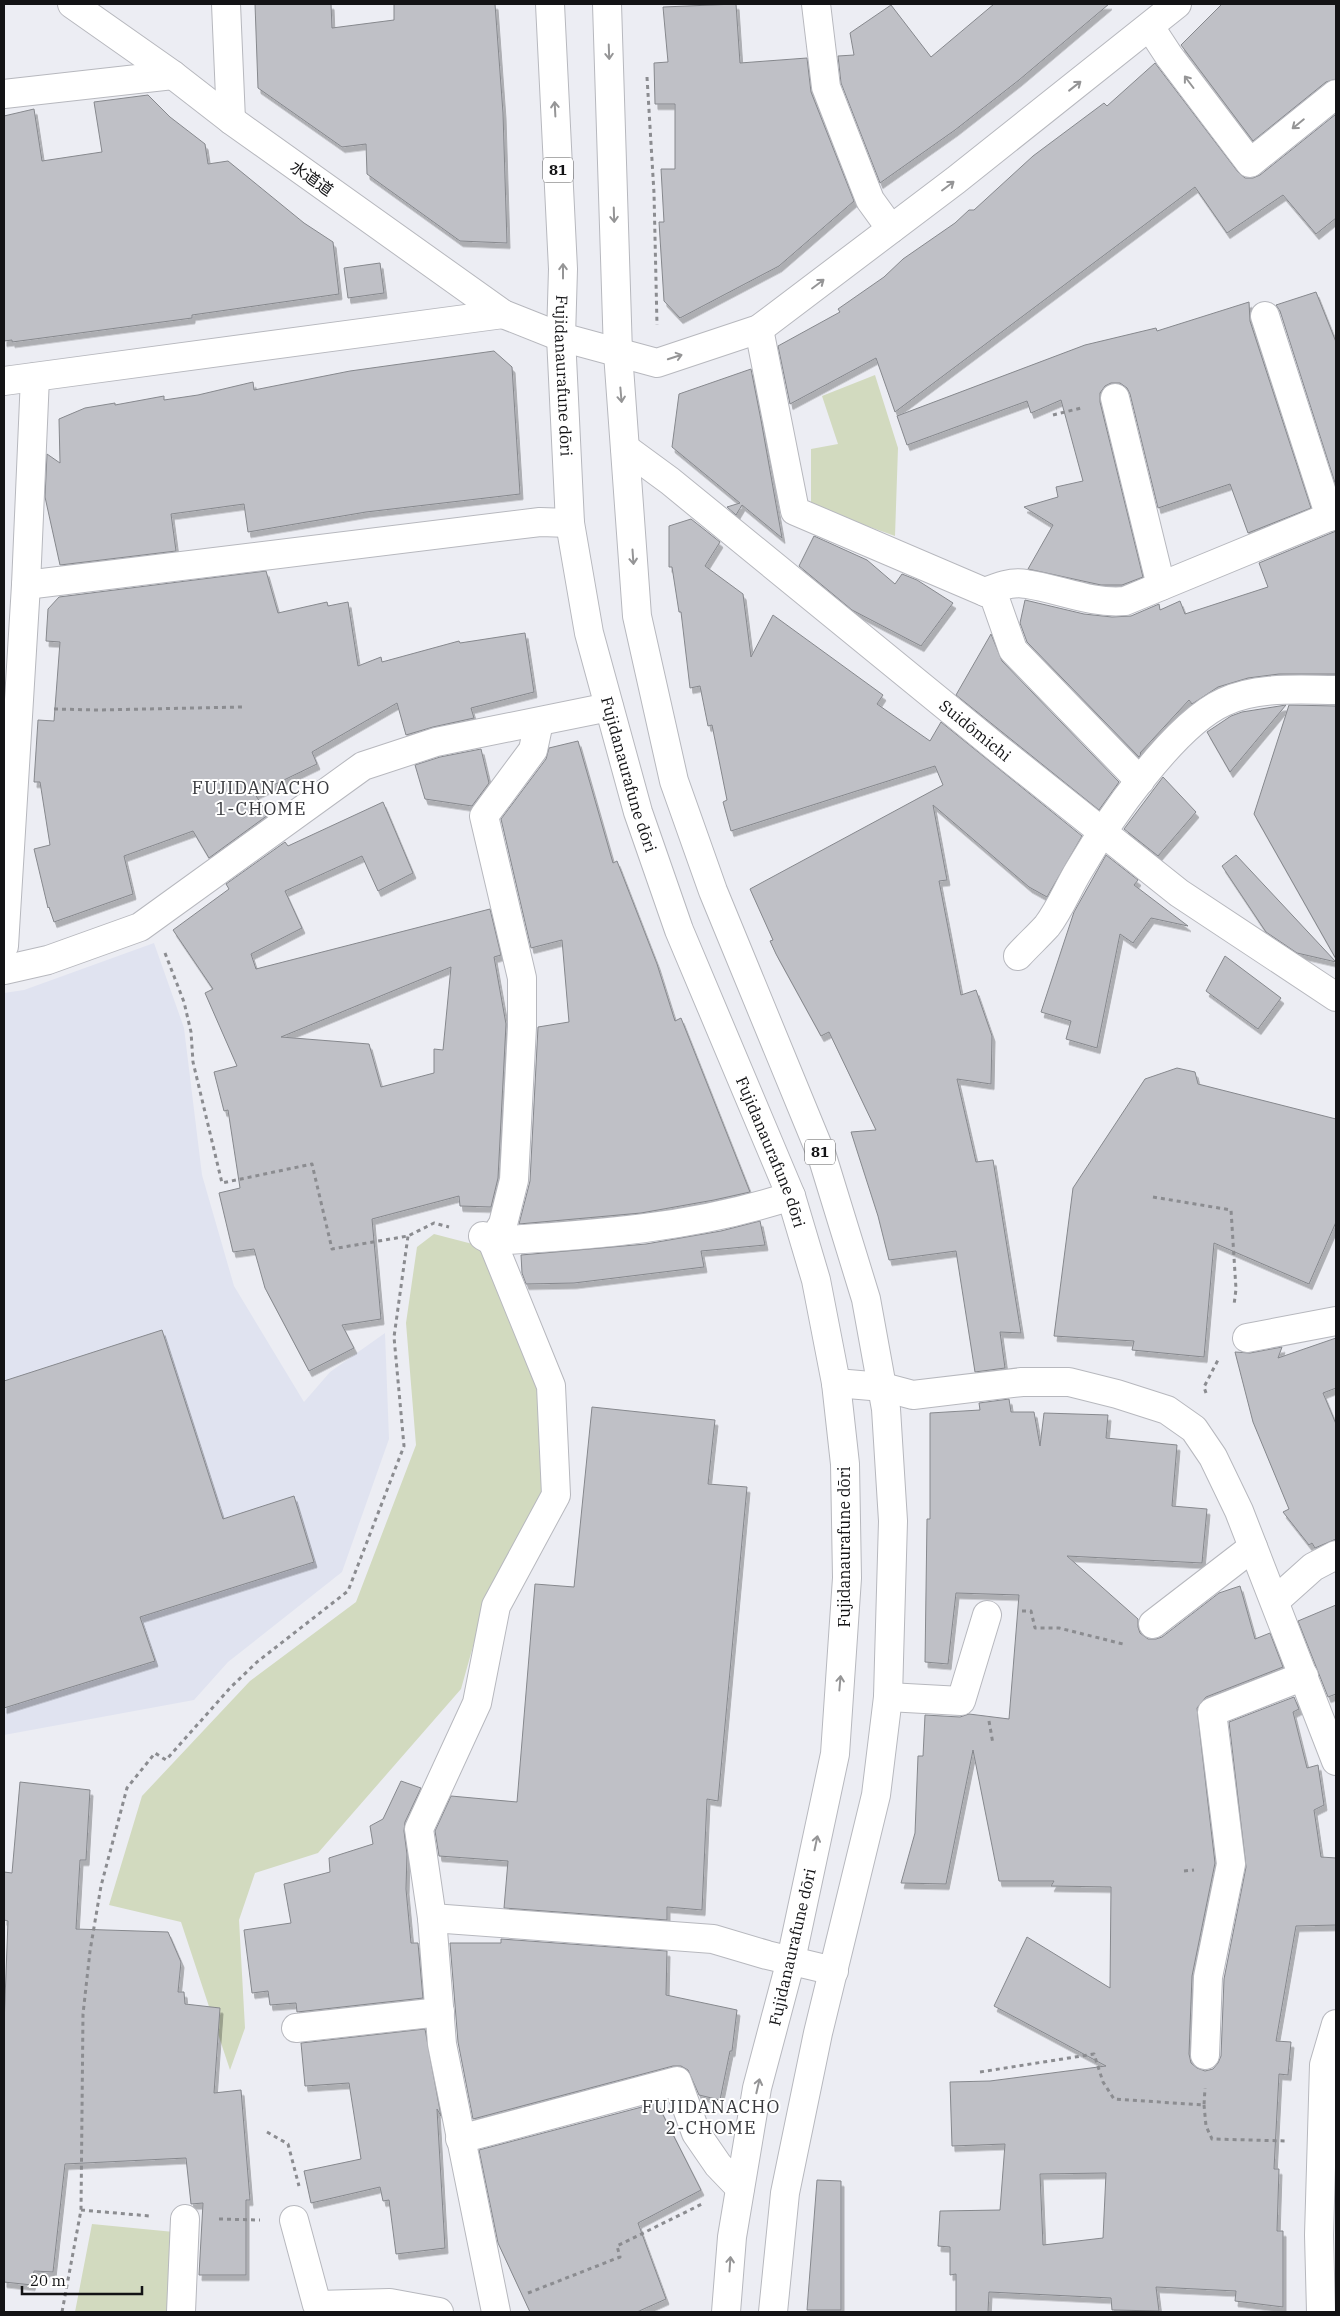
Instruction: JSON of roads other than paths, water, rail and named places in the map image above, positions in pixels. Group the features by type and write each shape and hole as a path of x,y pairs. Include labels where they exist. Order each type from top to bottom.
{"street":[{"name":"水道道","path":"72,4 173,75 230,120 503,314 561,337 657,363 759,329 891,229 1177,4"},
{"path":"226,4 230,120"},
{"name":"Fujidanaurafune dōri","path":"550,4 563,269 561,337 570,523 589,633 638,812 679,930 791,1196 816,1280 836,1383 845,1464 847,1578 835,1754 791,1960 757,2088 732,2237 726,2312"},
{"name":"81","path":"607,4 618,353 637,616 674,781 713,890 822,1156 866,1300 886,1409 893,1521 888,1697 876,1795 834,1971 785,2192 773,2312"},
{"path":"816,4 826,87 870,200 891,229"},
{"path":"1150,27 1169,56 1250,162 1336,94"},
{"path":"4,94 173,75"},
{"path":"4,381 503,314"},
{"path":"985,592 999,586 1025,583 1073,596 1107,602 1125,601 1333,516 1265,316"},
{"path":"759,329 796,511 994,596 1013,650 1140,781"},
{"path":"4,946 14,696 26,585 35,377"},
{"path":"1115,398 1161,586"},
{"name":"Suidōmichi","path":"625,448 670,481 1179,893 1336,997"},
{"path":"26,585 540,522 570,523"},
{"path":"1018,956 1047,925 1078,870 1103,833 1140,781 1178,735 1202,715 1224,702 1260,691 1336,690"},
{"path":"4,970 48,960 140,927 364,766 436,742 609,707"},
{"path":"488,1239 502,1224 514,1180 522,1027 522,978 484,816 532,750 539,722"},
{"path":"488,1239 628,1232 676,1225 764,1205 791,1196"},
{"path":"488,1239 551,1386 556,1494 496,1606 477,1703 420,1829 432,1918 442,2044 496,2310"},
{"path":"1247,1338 1336,1321"},
{"path":"836,1383 883,1387 913,1395 1022,1382 1069,1382 1118,1394 1168,1410 1194,1429 1209,1430 1213,1457 1239,1511 1336,1761"},
{"path":"1153,1624 1253,1547"},
{"path":"1275,1601 1312,1567 1336,1555"},
{"path":"888,1697 961,1701 987,1615"},
{"path":"1205,2055 1208,1976 1231,1864 1212,1712 1304,1676"},
{"path":"432,1918 713,1939 767,1955 834,1971"},
{"path":"296,2028 440,2012"},
{"path":"1321,2312 1328,2275 1322,2142 1336,2024"},
{"path":"460,2139 677,2081 696,2133 718,2165 740,2188"},
{"path":"181,2312 186,2219"},
{"path":"294,2220 317,2305 390,2302 439,2312"}],"district":[{"name":"FUJIDANACHO 1-CHOME","path":"261,798"},
{"name":"FUJIDANACHO 2-CHOME","path":"711,2117"}]}
